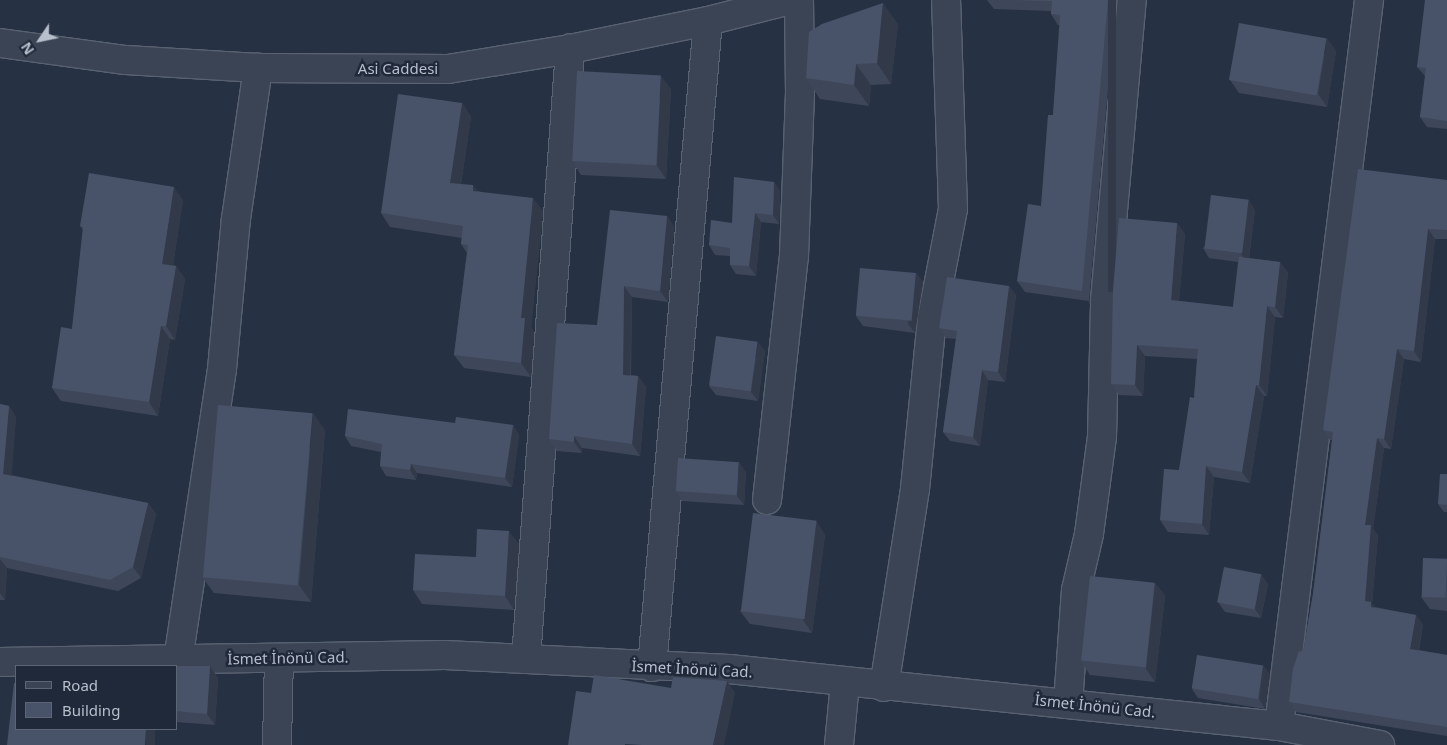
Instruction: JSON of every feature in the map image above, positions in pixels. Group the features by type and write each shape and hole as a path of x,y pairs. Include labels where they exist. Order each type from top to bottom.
{"street":[{"name":"Asi Caddesi","path":"0,43 126,60 258,68 448,69 570,49 708,21 790,0"},
{"path":"767,500 794,256 800,94 798,0"},
{"path":"884,687 915,489 932,318 953,209 946,0"},
{"path":"1068,704 1076,590 1089,534 1102,437 1105,300 1132,0"},
{"path":"1279,726 1369,0"},
{"path":"652,667 708,21"},
{"path":"526,659 570,49"},
{"path":"178,660 222,369 236,219 258,68"},
{"name":"İsmet İnönü Cad.","path":"0,662 445,655 652,667 729,669 845,683 1279,726 1380,745"},
{"path":"277,745 279,659"},
{"path":"839,745 845,683"}],"building":[{"path":"1016,0 1108,0 1082,291 1017,281 1028,204 1041,206 1048,115 1053,115 1060,15 1051,14 1052,1"},
{"path":"1425,0 1447,0 1447,121 1420,117 1426,68 1417,67"},
{"path":"883,3 877,63 856,64 854,85 806,78 809,32 822,24"},
{"path":"1239,23 1327,38 1317,96 1229,80"},
{"path":"577,71 661,75 656,165 572,161"},
{"path":"398,94 462,103 450,183 473,185 473,191 533,198 521,318 525,318 521,363 454,355 468,245 461,244 463,226 381,213"},
{"path":"1358,169 1447,180 1447,230 1428,229 1414,351 1397,349 1384,439 1377,438 1365,525 1371,525 1365,601 1371,602 1371,607 1416,615 1410,649 1447,655 1447,727 1289,702 1293,669 1299,651 1303,652 1313,594 1333,432 1323,430"},
{"path":"89,173 174,187 162,264 176,266 166,326 161,326 149,402 52,388 61,327 72,329 83,227 80,226"},
{"path":"734,177 774,182 773,215 755,213 749,266 730,265 730,248 709,245 711,220 732,223"},
{"path":"1211,195 1249,200 1242,253 1204,249"},
{"path":"610,210 667,216 660,291 624,286 623,375 638,376 632,444 574,436 574,442 549,439 557,323 597,325"},
{"path":"1119,218 1177,223 1171,300 1233,307 1239,257 1280,262 1275,307 1267,306 1259,385 1256,385 1242,472 1206,466 1202,524 1160,520 1164,469 1179,470 1190,397 1194,398 1198,349 1137,345 1135,385 1111,384 1113,290"},
{"path":"860,268 916,273 912,321 856,316"},
{"path":"947,277 1009,286 998,372 982,370 973,437 943,432 957,331 939,328"},
{"path":"716,336 758,342 751,391 709,386"},
{"path":"0,404 9,406 3,474 148,503 133,567 110,580 0,557"},
{"path":"218,405 313,413 298,586 203,577"},
{"path":"348,409 455,423 456,417 513,425 505,478 411,464 410,470 380,466 382,444 345,436"},
{"path":"678,458 739,462 737,495 676,491"},
{"path":"1440,474 1447,474 1447,505 1438,504"},
{"path":"753,513 817,521 804,619 741,611"},
{"path":"477,529 509,531 505,596 413,590 415,554 476,557"},
{"path":"1423,558 1447,559 1446,598 1422,597"},
{"path":"1224,567 1261,574 1254,610 1217,602"},
{"path":"1090,576 1155,583 1146,667 1081,661"},
{"path":"1197,655 1263,665 1258,699 1192,689"},
{"path":"178,666 210,666 207,714 178,711"},
{"path":"594,675 671,688 673,677 727,681 713,745 568,745 576,691 591,693"},
{"path":"14,683 15,730 146,730 145,745 7,745"}]}
